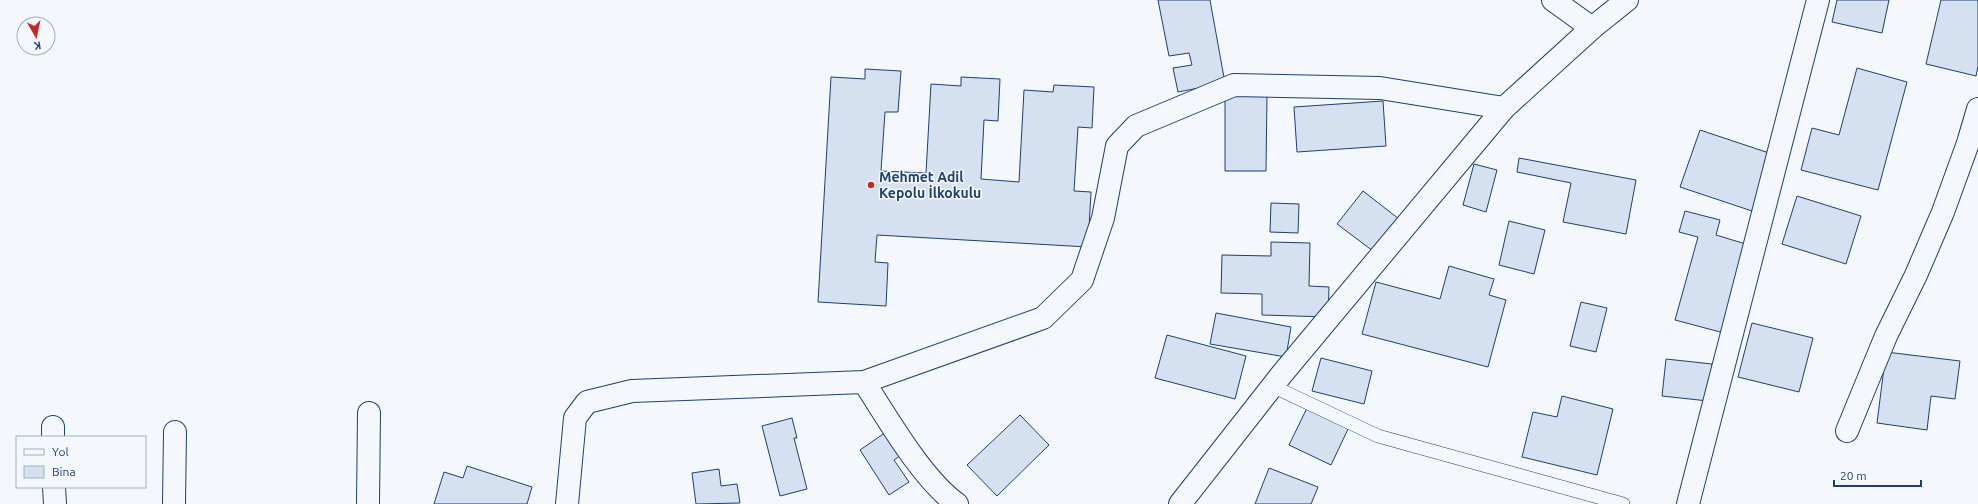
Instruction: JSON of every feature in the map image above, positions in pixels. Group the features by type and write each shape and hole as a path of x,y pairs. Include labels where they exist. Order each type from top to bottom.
{"street":[{"path":"1553,0 1592,28"},
{"path":"1180,504 1272,386 1504,108 1592,28 1627,0"},
{"path":"1688,504 1818,0"},
{"path":"567,504 575,418 587,402 632,391 864,382 1043,318 1082,280 1103,218 1117,146 1136,126 1234,85 1380,88 1504,108"},
{"path":"1847,432 1886,336 1916,275 1943,212 1968,143 1978,109"},
{"path":"864,382 907,446 943,494 957,504"},
{"path":"368,504 369,413"},
{"path":"174,504 175,432"},
{"path":"54,488 55,504"}],"lane":[{"path":"1272,386 1378,436 1623,504"}],"building":[{"path":"1158,0 1210,0 1225,83 1178,92 1173,68 1192,65 1189,53 1169,56"},
{"path":"1837,0 1889,0 1882,33 1832,22"},
{"path":"1941,0 1978,0 1978,66 1976,76 1926,64"},
{"path":"1857,68 1907,82 1878,190 1801,170 1812,128 1839,135"},
{"path":"865,69 901,71 898,112 885,112 881,171 926,173 931,84 961,86 961,77 1000,79 998,121 984,120 981,179 1019,182 1024,90 1053,92 1054,85 1094,87 1092,128 1078,127 1074,191 1091,192 1088,247 877,235 875,262 888,263 886,306 818,302 831,77 865,79"},
{"path":"1225,94 1267,94 1266,171 1225,171"},
{"path":"1383,101 1386,146 1297,152 1294,107"},
{"path":"1700,130 1775,155 1755,212 1680,187"},
{"path":"1519,158 1636,180 1626,234 1563,222 1571,183 1517,172"},
{"path":"1474,164 1497,170 1486,212 1463,205"},
{"path":"1363,191 1399,219 1373,251 1337,224"},
{"path":"1797,196 1861,216 1846,264 1782,244"},
{"path":"1271,203 1299,204 1298,233 1270,232"},
{"path":"1685,211 1720,220 1716,235 1749,245 1724,333 1675,320 1698,237 1679,232"},
{"path":"1509,221 1545,230 1534,274 1499,265"},
{"path":"1271,242 1310,243 1309,286 1329,287 1328,317 1262,315 1262,294 1221,293 1222,255 1271,256"},
{"path":"1449,266 1494,279 1489,295 1506,300 1488,367 1362,334 1376,282 1440,299"},
{"path":"1581,302 1607,308 1596,352 1570,346"},
{"path":"1216,313 1291,327 1286,357 1210,344"},
{"path":"1752,323 1813,338 1799,392 1738,377"},
{"path":"1167,335 1246,356 1235,399 1155,378"},
{"path":"1886,352 1960,361 1955,399 1931,396 1927,430 1877,423"},
{"path":"1321,358 1372,371 1364,404 1312,391"},
{"path":"1666,359 1712,364 1708,401 1662,396"},
{"path":"1562,396 1613,409 1597,475 1522,457 1533,412 1557,417"},
{"path":"1307,408 1349,427 1331,465 1289,445"},
{"path":"1020,415 1049,445 997,496 967,465"},
{"path":"792,418 797,438 794,438 807,489 780,496 762,426"},
{"path":"889,430 904,453 894,460 909,482 889,495 860,450"},
{"path":"467,466 532,487 527,504 434,504 444,472 463,478"},
{"path":"1269,468 1318,487 1311,504 1255,504"},
{"path":"719,469 721,486 737,484 740,503 696,504 692,473"}],"place":[{"name":"Mehmet Adil Kepolu İlkokulu","path":"871,185"}]}
